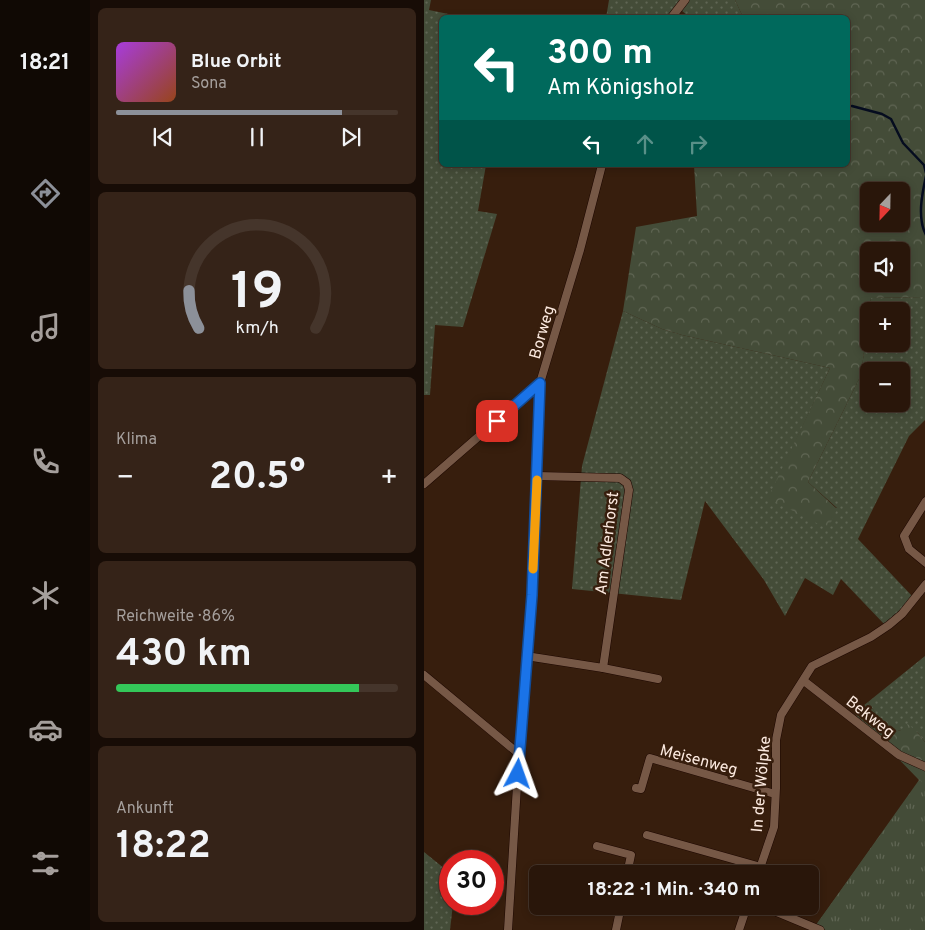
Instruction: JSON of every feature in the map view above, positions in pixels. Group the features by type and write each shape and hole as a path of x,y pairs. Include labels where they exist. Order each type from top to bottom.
{"street":[{"path":"673,15 685,0"},
{"name":"Borweg","path":"508,930 526,656 532,595 540,383 580,250 601,167"},
{"path":"424,484 540,383"},
{"name":"Am Adlerhorst","path":"537,476 620,478 627,484 629,490 603,668"},
{"path":"925,501 904,536 909,549 925,563"},
{"name":"In der Wölpke","path":"762,865 774,827 776,740 781,715 812,666 871,637 889,625 902,614 925,584"},
{"path":"526,656 658,679"},
{"path":"424,675 519,754"},
{"name":"Bekweg","path":"804,681 899,755 925,767"},
{"name":"Meisenweg","path":"636,788 641,789 650,758 776,794"},
{"path":"647,835 744,865"},
{"path":"597,846 631,855 629,865"},
{"path":"616,930 618,915"},
{"path":"739,930 744,915"},
{"path":"781,915 808,928 820,930"}],"green space":[{"path":"424,0 431,0 429,10 453,15 439,15 439,167 486,167 478,211 497,214 463,327 435,325 430,395 424,395"},
{"path":"609,0 735,0 742,15 687,15 681,10 677,15 606,15"},
{"path":"735,0 925,0 925,297 871,298 870,302 860,302 860,352 864,352 863,362 860,362 860,377 808,482 837,509 828,529 768,498 830,368 682,335 662,329 623,311 636,227 697,216 694,167 850,167 850,15 742,15"},
{"path":"925,297 925,420 909,436 858,539 913,597 885,625 841,579 833,595 805,578 785,616 764,580 705,501 681,600 572,589 582,466 623,311 662,329 682,335 830,368 769,498 837,508 808,482 860,377 860,412 910,412 910,362 863,362 864,352 910,352 910,302 870,302 871,298"},
{"path":"925,656 925,742 917,732 901,730 894,732 883,724 868,702"},
{"path":"868,702 883,724 894,732 901,730 908,724 925,742 925,930 826,930 816,925 919,780 854,713"},
{"path":"920,780 926,787 925,930 826,930 816,925"},
{"path":"424,852 439,864 439,915 452,915 450,930 424,930"}],"waterway":[{"path":"852,106 882,114 891,119 903,143 924,165 926,173"},
{"path":"926,176 921,214 926,235"}],"slow traffic":[{"path":"533,569 537,480"}],"route":[{"path":"497,421 540,383 532,595 518,774"}]}
